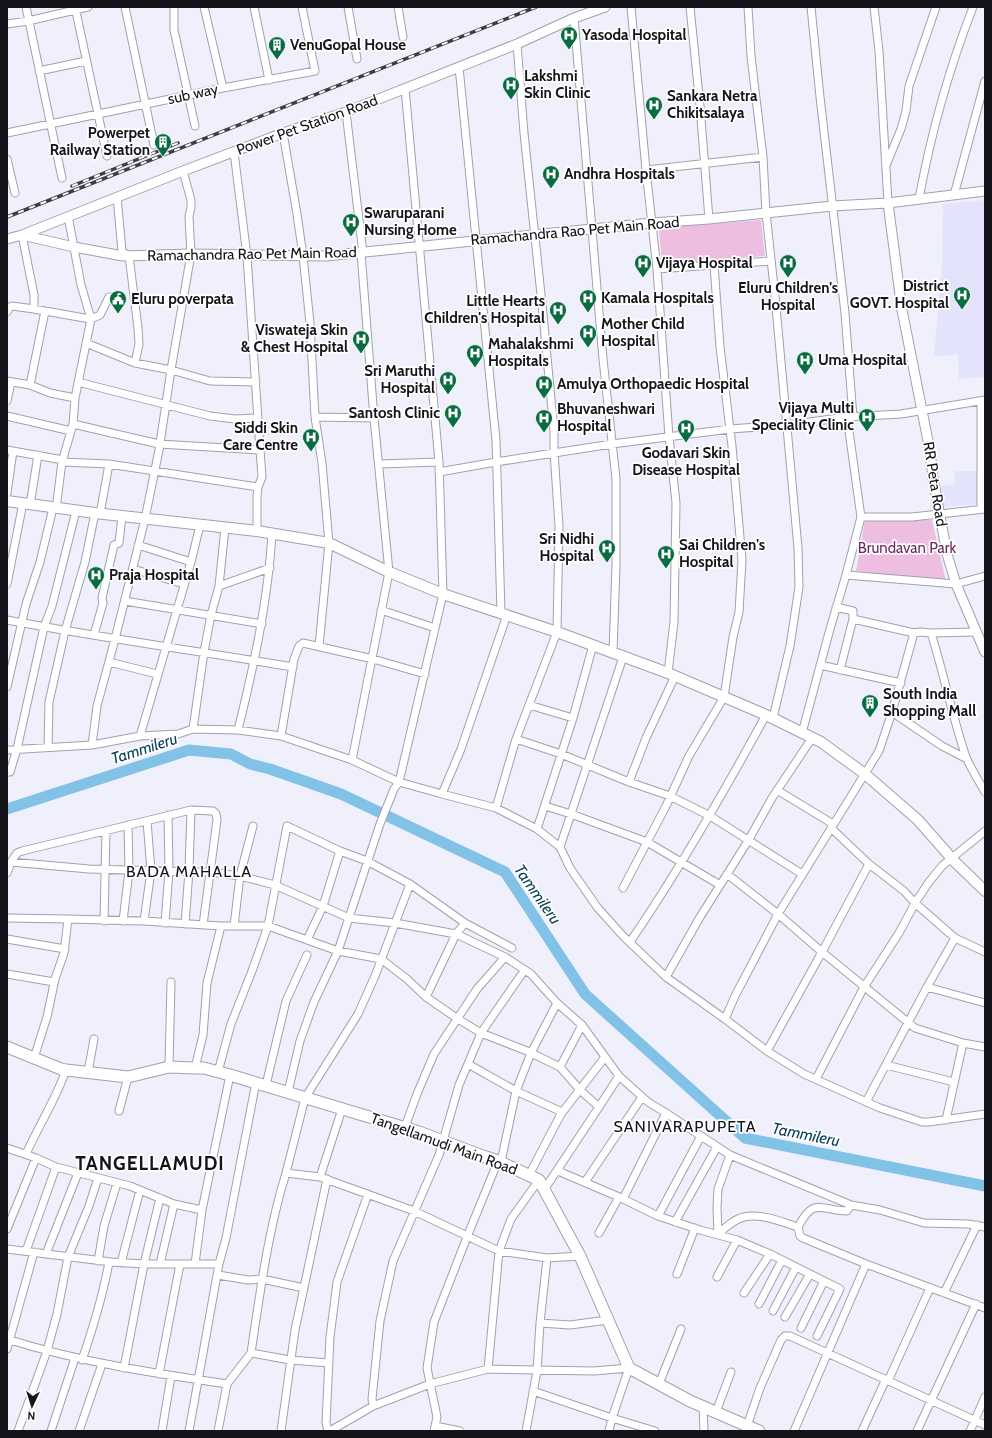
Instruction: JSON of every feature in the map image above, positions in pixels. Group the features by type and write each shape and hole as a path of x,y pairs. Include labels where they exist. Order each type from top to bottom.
{"main road":[{"path":"7,501 98,514 257,531 329,544 389,572 443,594 557,632 671,674 769,716 821,742 865,774 918,820 952,859 985,891"},
{"name":"Tangellamudi Main Road","path":"7,1047 61,1069 128,1077 169,1068 204,1068 405,1127 500,1161 534,1178"},
{"path":"534,1178 544,1190 580,1256 629,1368 690,1401 759,1431"}],"street":[{"path":"26,7 62,178"},
{"path":"7,24 28,21 75,8 88,7"},
{"path":"125,7 154,145"},
{"path":"174,7 174,30 195,126"},
{"path":"204,7 223,88"},
{"path":"254,7 269,80"},
{"name":"sub way","path":"7,133 97,113 315,71 302,7"},
{"path":"348,7 357,59"},
{"path":"398,7 403,37"},
{"name":"Power Pet Station Road","path":"7,239 22,235 283,133 346,112 517,44 574,18 605,7"},
{"path":"629,782 671,674 674,622 676,522 676,503 669,437 657,269 651,223 631,7"},
{"path":"690,7 709,219"},
{"path":"630,942 654,908 769,716 790,646 799,587 798,548 748,7"},
{"path":"802,732 861,517 850,417 845,313 811,7"},
{"path":"874,7 888,203"},
{"path":"886,165 901,129 906,111 909,86 936,7"},
{"path":"919,199 926,157 962,37 973,7"},
{"path":"75,8 107,156"},
{"path":"574,18 603,359 615,462 617,505 614,653"},
{"path":"496,808 516,739 557,632 559,526 554,431 524,133 517,44"},
{"path":"39,71 86,61"},
{"path":"442,794 461,749 504,614 491,388 458,67"},
{"path":"954,195 985,81"},
{"path":"288,1092 300,1041 314,1002 338,951 380,824 394,789 399,782 443,594 439,462 405,88"},
{"path":"346,112 362,253 374,418 389,572 352,760"},
{"path":"283,133 303,256 310,322 315,417 322,463 329,544 319,646"},
{"path":"234,152 247,256 262,477 258,487 257,496 257,531"},
{"path":"646,170 763,157"},
{"path":"7,159 15,193"},
{"path":"92,745 97,706 145,519 159,444 190,254 189,216 191,200 183,171"},
{"name":"Ramachandra Rao Pet Main Road","path":"22,235 74,247 129,256 190,254 326,256 651,223 709,219 832,206 888,203 985,191"},
{"path":"117,197 122,251 129,256 138,328 139,344 135,363"},
{"name":"RR Peta Road","path":"888,203 902,310 930,451 947,554 956,584 985,652"},
{"path":"7,687 26,604 40,562 55,508 62,461 72,428 75,398 90,319 81,285 68,216"},
{"path":"22,235 34,295 34,309"},
{"path":"657,269 771,261"},
{"path":"623,888 689,756 724,697 739,612 742,560 730,429 720,347 714,265"},
{"path":"8,309 12,306 45,310 90,319 100,315 108,297"},
{"path":"30,386 45,310"},
{"path":"86,343 135,363 171,370 210,381 256,382"},
{"path":"7,401 9,381 50,393 75,398"},
{"path":"78,382 210,416 235,419 258,418"},
{"path":"439,472 554,452 612,444 730,429 787,425 850,417 901,414 983,400 983,509 912,517 861,517"},
{"path":"7,416 159,444 260,450"},
{"path":"315,417 374,418"},
{"path":"7,493 10,450 62,461 109,464 258,487"},
{"path":"7,584 38,455"},
{"path":"379,464 439,462"},
{"path":"48,747 48,702 65,630 98,514 109,464"},
{"path":"7,772 10,772 17,749 44,627 52,606 76,511"},
{"path":"94,635 103,603 102,598 114,546 119,543 122,516"},
{"path":"140,736 165,646 191,562 200,525"},
{"path":"193,729 204,652 211,615 219,586 225,528"},
{"path":"238,730 255,661 262,624 270,568 272,534"},
{"path":"138,545 191,562"},
{"path":"219,586 270,568"},
{"path":"133,569 184,584"},
{"path":"846,575 956,584 985,576"},
{"path":"125,601 262,624"},
{"path":"836,607 853,611 853,619 840,670"},
{"path":"381,610 435,628"},
{"path":"853,619 914,633 976,632"},
{"path":"7,620 115,640 165,646 293,667"},
{"path":"725,1019 735,996 778,914 879,751 901,683 914,633"},
{"path":"931,633 939,657 948,697 967,759 985,792"},
{"path":"281,736 296,652 301,644 307,643 373,659 424,674"},
{"path":"537,829 573,718 593,645"},
{"path":"560,847 623,657"},
{"path":"109,662 157,674"},
{"path":"820,665 901,683"},
{"path":"529,705 573,718"},
{"path":"892,712 942,746 967,759"},
{"path":"7,750 92,745 140,736 178,734 193,729 238,730 281,736 352,760 399,782 496,808 537,829 560,847 570,868 597,907 630,942 666,977 767,1051 804,1074 880,1108 922,1122 985,1114"},
{"path":"666,977 777,790 812,738"},
{"path":"516,739 561,754 629,782 670,796 710,816 802,874"},
{"path":"777,790 832,826 869,864 904,891 915,903 955,938 985,952"},
{"path":"545,806 647,842 720,885"},
{"path":"185,924 189,871 191,810"},
{"path":"7,873 16,853 22,851 191,810 213,811 216,814 217,820 203,925"},
{"path":"165,923 169,871 168,815"},
{"path":"144,921 151,871 147,820"},
{"path":"123,921 129,871 128,825"},
{"path":"234,926 240,876 253,826"},
{"path":"218,1072 232,1024 268,926 287,826 340,851 367,861 410,884 465,923 512,948"},
{"path":"104,921 106,831"},
{"path":"816,1079 864,987 929,882 942,866 985,831"},
{"path":"307,940 323,906 340,851"},
{"path":"11,862 106,870 189,871 240,876 275,886 349,918 395,923 456,934 505,957 531,974 557,1003 582,1025 619,1076 648,1102 666,1112 730,1156 851,1205 880,1210 924,1223 977,1225 985,1227"},
{"path":"767,1051 869,864"},
{"path":"727,874 778,914 915,1028 963,1043 985,1047"},
{"path":"218,1431 227,1384 251,1353 262,1279 278,1199 305,1098 358,1014 375,976 410,884"},
{"path":"7,918 144,921 222,926 268,926 338,951 381,959 407,979 426,997 458,1020 481,1033 531,1053 560,1067 580,1090 599,1107"},
{"path":"34,1058 47,1017 54,982 65,949 68,919"},
{"path":"426,997 456,934 465,923"},
{"path":"195,1068 203,1036 207,983 222,926"},
{"path":"866,1102 927,987 955,938"},
{"path":"7,939 65,949"},
{"path":"189,1431 220,1264 261,1084 286,1001 307,955"},
{"path":"405,1127 434,1054 478,989 505,957"},
{"path":"373,1406 372,1400 380,1321 393,1261 439,1155 459,1085 481,1033 525,970"},
{"path":"7,974 54,982"},
{"path":"169,1068 171,982"},
{"path":"927,987 985,1003"},
{"path":"460,1431 434,1428 437,1417 427,1368 434,1322 467,1236 500,1161 516,1091 531,1053 557,1003"},
{"path":"560,1067 582,1025"},
{"path":"88,1072 94,1039"},
{"path":"946,1120 963,1043"},
{"path":"488,1369 499,1251 511,1219 534,1178 562,1112 605,1057"},
{"path":"468,1064 516,1091 562,1112"},
{"path":"886,1065 954,1082"},
{"path":"26,1154 37,1129 55,1098 66,1070"},
{"path":"195,1264 202,1210 230,1075"},
{"path":"544,1190 558,1171 619,1076"},
{"path":"119,1111 128,1077"},
{"path":"585,1182 642,1097"},
{"path":"281,1431 290,1360 323,1178 342,1109"},
{"path":"599,1233 621,1198 666,1112"},
{"path":"658,1216 701,1136"},
{"path":"675,1222 717,1147"},
{"path":"7,1148 26,1154 56,1167 140,1190 174,1204 202,1210"},
{"path":"718,1234 718,1188 730,1156"},
{"path":"7,1229 36,1158"},
{"path":"26,1251 56,1167"},
{"path":"558,1171 621,1198 658,1216 737,1240 770,1254 853,1295"},
{"path":"46,1254 78,1172"},
{"path":"286,1173 323,1178 368,1194 414,1211 499,1251 547,1258 580,1256"},
{"path":"18,1431 47,1351 57,1314 68,1257 89,1206 98,1178"},
{"path":"98,1261 104,1226 117,1183"},
{"path":"121,1263 140,1190"},
{"path":"368,1194 337,1282 330,1337 326,1423 329,1431 373,1406 430,1384 488,1369 594,1371 629,1368 608,1431"},
{"path":"124,1368 144,1264 160,1198"},
{"path":"160,1264 174,1204"},
{"path":"851,1205 846,1211 835,1211 821,1206 814,1208 806,1213 798,1227 800,1236 866,1264 985,1308"},
{"path":"718,1234 736,1220 743,1217 756,1216 778,1220 798,1227"},
{"path":"944,1293 977,1225"},
{"path":"677,1274 695,1228"},
{"path":"717,1277 737,1240"},
{"path":"7,1249 121,1263 220,1264"},
{"path":"7,1349 34,1252"},
{"path":"744,1293 770,1254"},
{"path":"526,1431 537,1371 540,1322 547,1258"},
{"path":"759,1304 782,1260"},
{"path":"50,1431 79,1359 100,1301 109,1262"},
{"path":"159,1374 180,1264"},
{"path":"794,1431 866,1264"},
{"path":"773,1311 796,1267"},
{"path":"218,1274 248,1280 262,1279 304,1288"},
{"path":"785,1317 810,1274"},
{"path":"801,1328 824,1282"},
{"path":"862,1431 930,1288"},
{"path":"817,1336 840,1289"},
{"path":"917,1431 976,1304"},
{"path":"540,1322 570,1325 608,1320"},
{"path":"659,1384 681,1329"},
{"path":"747,1426 760,1388 781,1340 785,1336 790,1336 985,1425"},
{"path":"9,1339 47,1351 102,1364 227,1384"},
{"path":"251,1353 290,1360 329,1363"},
{"path":"79,1431 102,1364"},
{"path":"716,1412 731,1372"},
{"path":"162,1431 171,1376"},
{"path":"533,1392 654,1431"},
{"path":"970,1431 985,1397"},
{"path":"704,1407 704,1431"}],"shaded area":[{"name":"District GOVT. Hospital","path":"985,200 985,377 959,379 958,354 934,357 942,266 943,204"},
{"path":"954,471 978,471 978,504 942,507 939,486 955,484"}],"green space":[{"path":"761,220 765,256 662,265 659,228"},
{"name":"Brundavan Park","path":"865,520 932,520 946,581 856,571"}],"waterway":[{"name":"Tammileru","path":"7,809 189,750 231,754 250,764 270,769 341,794 505,872 585,994 745,1138 985,1186"}],"railway":[{"path":"7,217 536,7"},
{"path":"72,186 178,143"}],"place":[{"name":"Yasoda Hospital","path":"569,50"},
{"name":"VenuGopal House","path":"277,60"},
{"name":"Lakshmi Skin Clinic","path":"511,100"},
{"name":"Sankara Netra Chikitsalaya","path":"654,120"},
{"name":"Powerpet Railway Station","path":"163,157"},
{"name":"Andhra Hospitals","path":"551,189"},
{"name":"Swaruparani Nursing Home","path":"351,237"},
{"name":"Vijaya Hospital","path":"643,278"},
{"name":"Eluru Children's Hospital","path":"788,278"},
{"name":"District GOVT. Hospital","path":"962,310"},
{"name":"Kamala Hospitals","path":"588,313"},
{"name":"Eluru poverpata","path":"118,314"},
{"name":"Little Hearts Children's Hospital","path":"558,325"},
{"name":"Mother Child Hospital","path":"588,348"},
{"name":"Viswateja Skin & Chest Hospital","path":"361,354"},
{"name":"Mahalakshmi Hospitals","path":"475,368"},
{"name":"Uma Hospital","path":"805,375"},
{"name":"Sri Maruthi Hospital","path":"448,395"},
{"name":"Amulya Orthopaedic Hospital","path":"544,399"},
{"name":"Santosh Clinic","path":"453,428"},
{"name":"Vijaya Multi Speciality Clinic","path":"867,432"},
{"name":"Bhuvaneshwari Hospital","path":"544,433"},
{"name":"Godavari Skin Disease Hospital","path":"686,443"},
{"name":"Siddi Skin Care Centre","path":"311,452"},
{"name":"Sri Nidhi Hospital","path":"607,563"},
{"name":"Sai Children's Hospital","path":"666,569"},
{"name":"Praja Hospital","path":"96,590"},
{"name":"South India Shopping Mall","path":"870,718"}],"district":[{"name":"BADA MAHALLA","path":"189,871"},
{"name":"SANIVARAPUPETA","path":"685,1126"},
{"name":"TANGELLAMUDI","path":"150,1163"}]}
